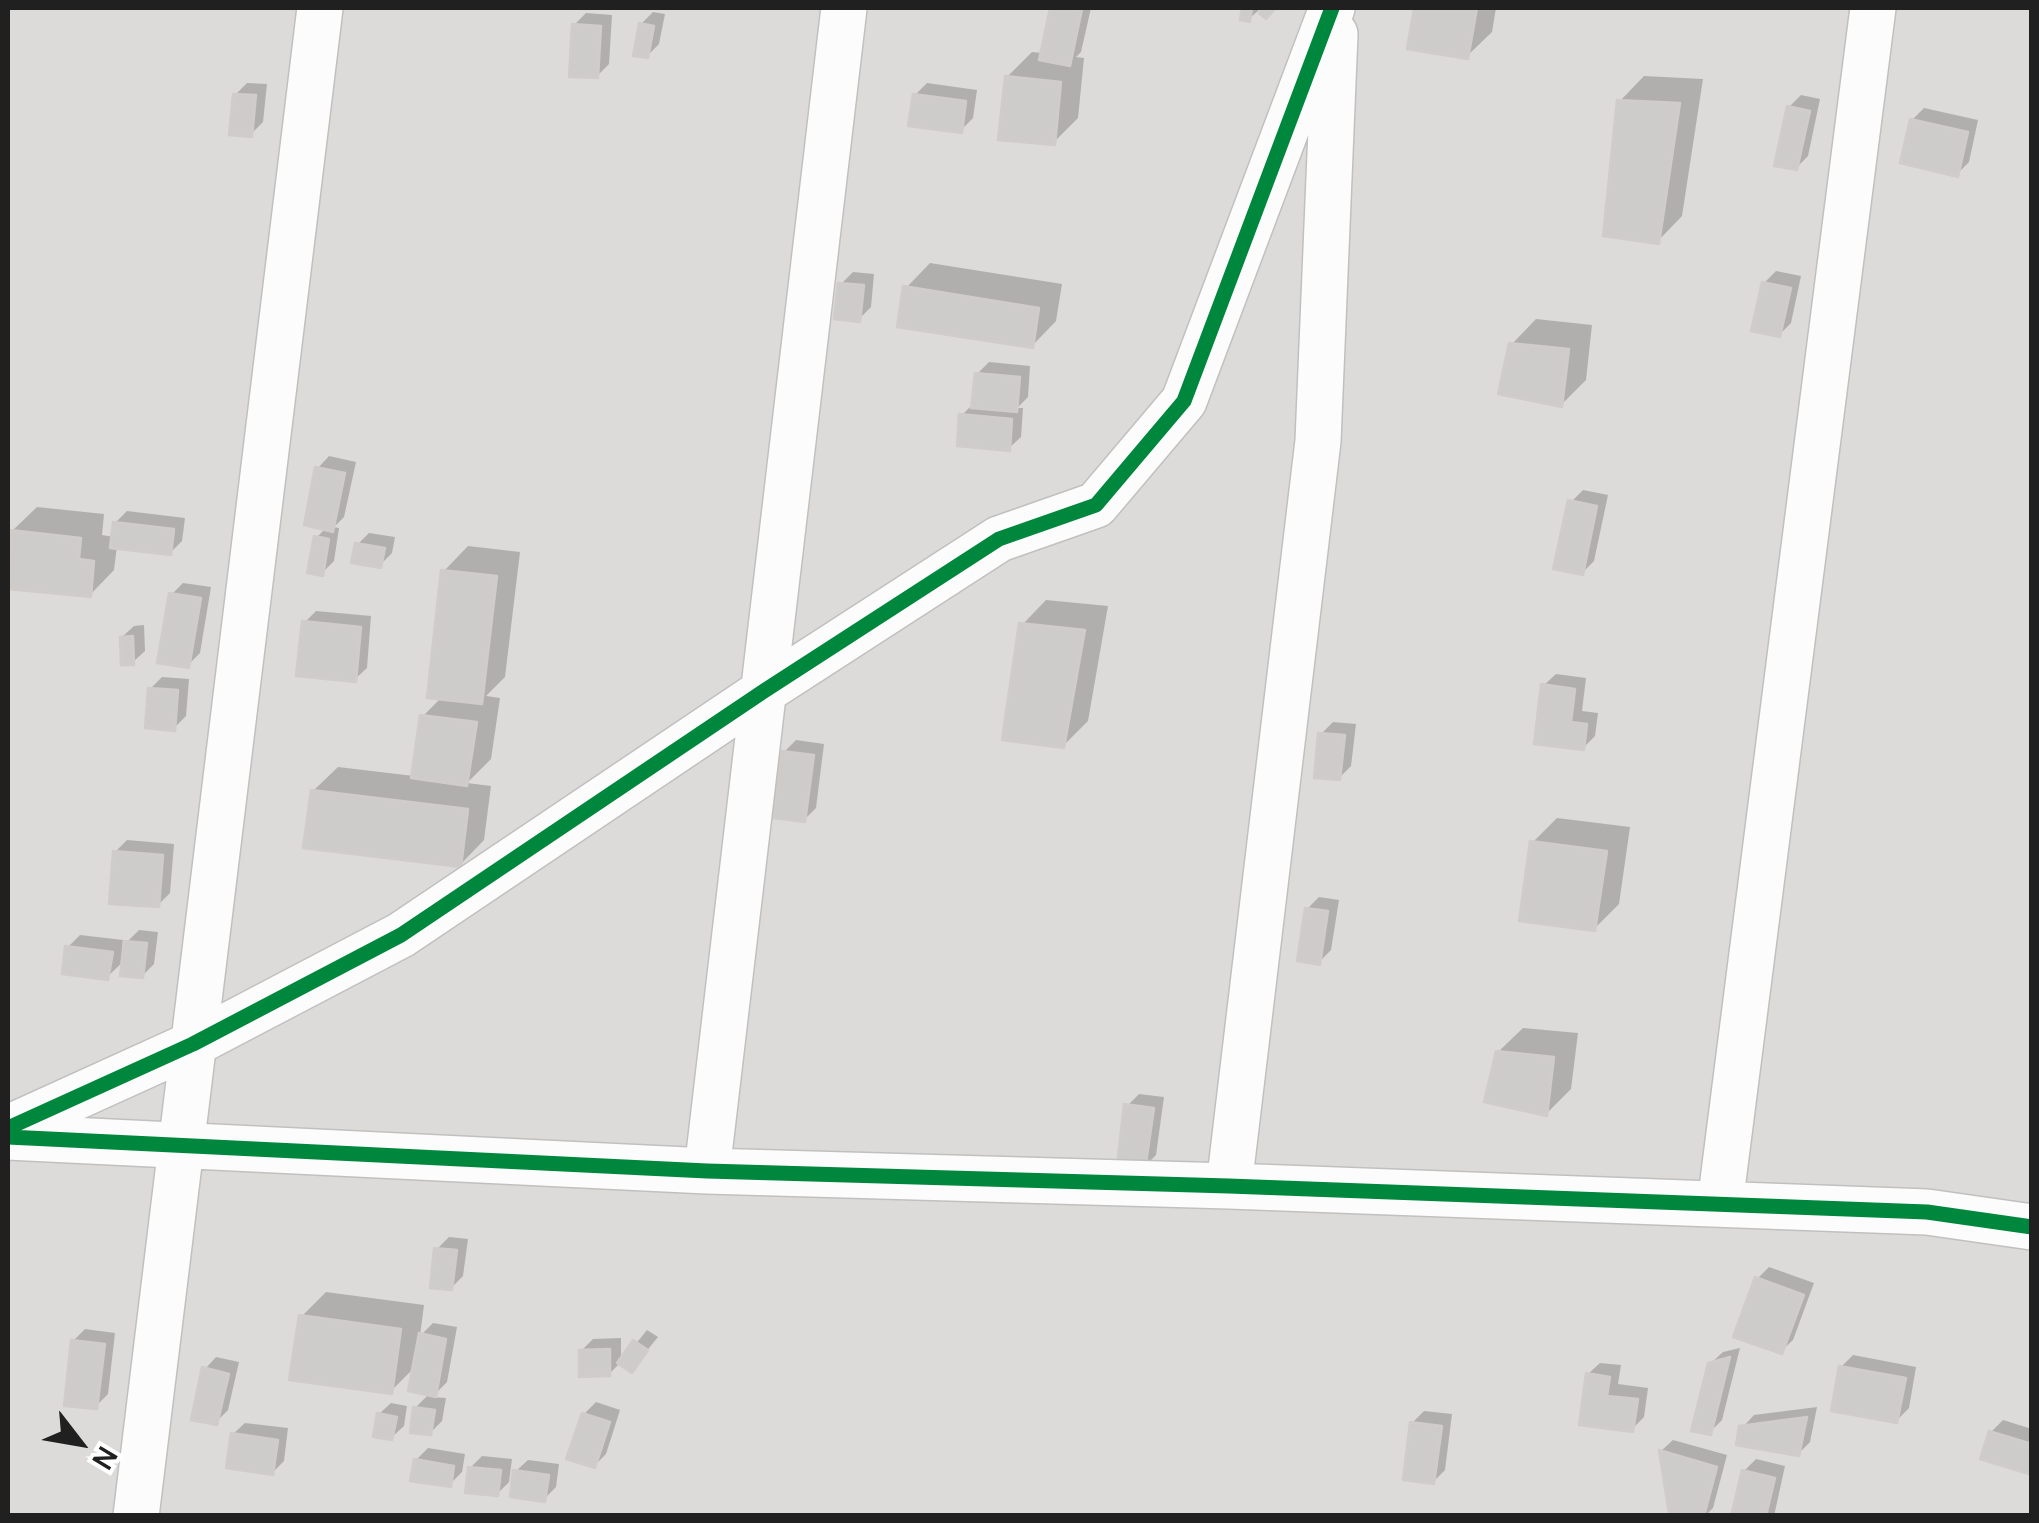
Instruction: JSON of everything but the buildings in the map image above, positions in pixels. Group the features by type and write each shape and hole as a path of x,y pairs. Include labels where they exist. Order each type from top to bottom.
{"street":[{"path":"136,1516 320,8"},
{"path":"707,1171 844,8"},
{"path":"8,1128 193,1044 401,935 764,691 999,539 1096,505 1184,401 1334,8"},
{"path":"1229,1186 1318,441 1334,8"},
{"path":"1720,1204 1873,8"},
{"path":"8,1137 707,1171 1927,1212 2032,1228"}],"shaded area":[{"path":"8,8 2031,8 2031,1515 8,1515"}],"cycle path":[{"path":"8,1128 193,1044 401,935 764,691 999,539 1096,505 1184,401 1332,8"},
{"path":"8,1137 707,1171 1927,1212 2032,1227"}]}
